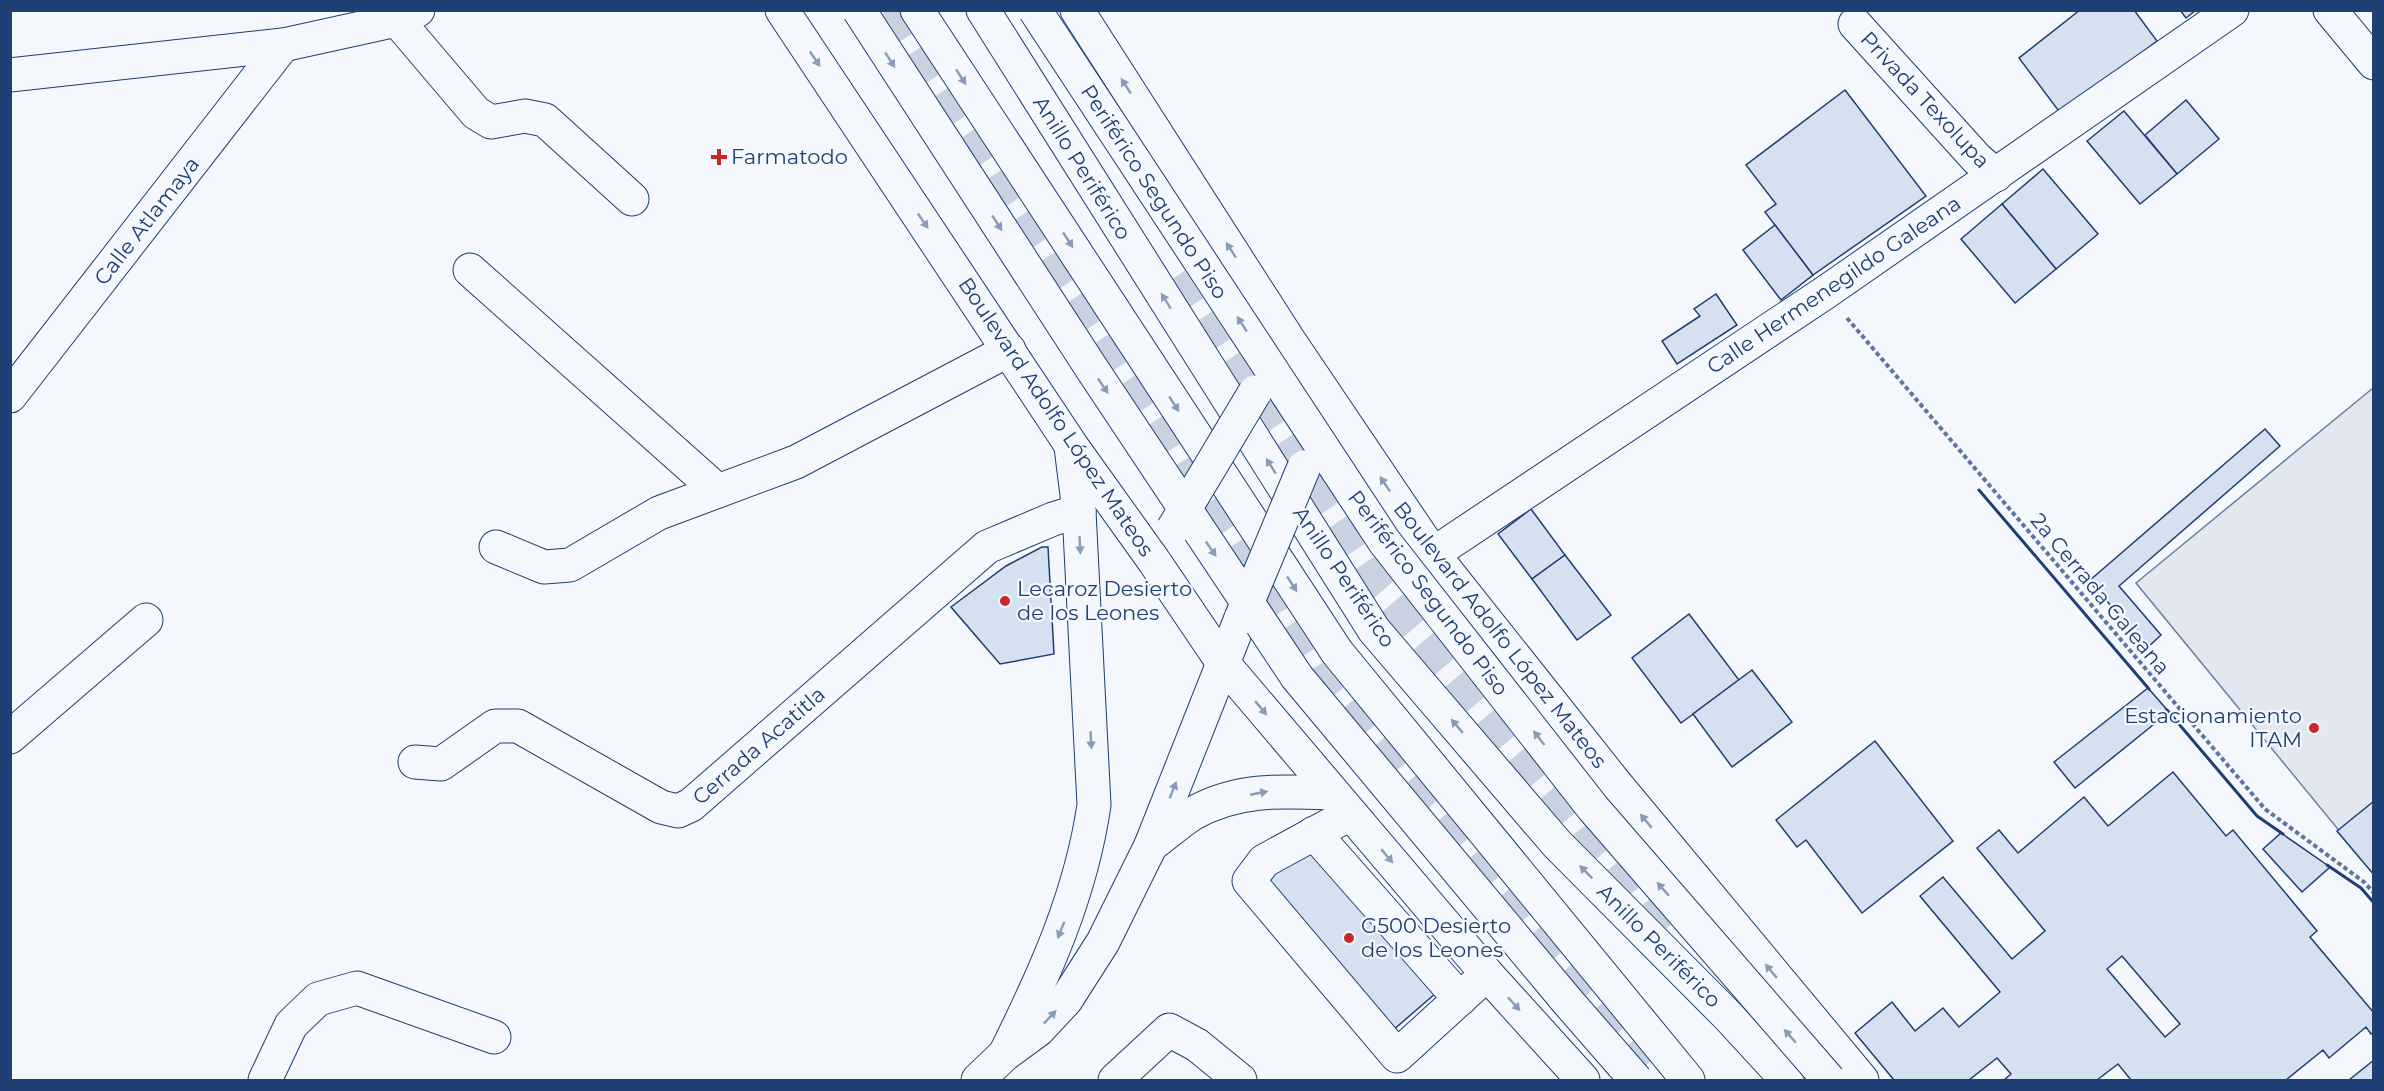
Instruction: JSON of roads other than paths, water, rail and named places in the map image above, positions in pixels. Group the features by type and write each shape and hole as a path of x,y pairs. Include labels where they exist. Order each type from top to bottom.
{"main road":[{"name":"Boulevard Adolfo López Mateos","path":"782,10 1071,445 1223,663 1487,974 1583,1080"},
{"path":"859,10 1092,369 1297,677 1568,1002 1636,1080"},
{"path":"917,10 1336,652 1688,1080"},
{"name":"Anillo Periférico","path":"983,10 1374,630 1557,844 1728,1016 1787,1080"},
{"name":"Periférico Segundo Piso","path":"1035,10 1384,541 1593,808 1829,1080"},
{"name":"Boulevard Adolfo López Mateos","path":"1077,10 1288,339 1433,554 1615,783 1862,1080"},
{"name":"Calle Hermenegildo Galeana","path":"1433,554 1826,292 2232,10"},
{"path":"2330,10 2373,63"},
{"path":"10,75 283,45 408,15 476,113 491,122 525,116 545,120 632,199"},
{"name":"Privada Texolupa","path":"1855,24 1977,159 1996,175"},
{"name":"Calle Atlamaya","path":"10,396 283,45"},
{"path":"470,270 718,491"},
{"path":"1154,561 1288,339"},
{"path":"496,547 544,567 570,565 659,513 796,462 1009,350"},
{"path":"978,1080 1005,1054 1038,1030 1066,1000 1103,942 1151,845 1241,618 1332,404"},
{"path":"1005,1054 1040,984 1068,912 1088,848 1094,805 1079,511 1071,445"},
{"name":"Cerrada Acatitla","path":"415,762 441,764 495,726 518,726 661,807 678,811 692,805 987,547 1053,519 1079,511"},
{"path":"10,736 146,621"},
{"path":"1151,845 1193,814 1226,799 1272,790 1341,803"},
{"path":"1341,803 1314,833 1264,861 1249,881 1397,1056 1487,974"},
{"path":"1314,833 1460,999"},
{"path":"1671,943 1728,1016"},
{"path":"265,1080 291,1024 318,999 357,988 494,1037"},
{"path":"1115,1080 1169,1030 1197,1045 1240,1080"}],"tunnel":[{"path":"888,10 1170,430 1321,668 1651,1061"},
{"path":"1171,280 1378,588 1577,822 1671,943"}],"place":[{"name":"Farmatodo","path":"719,157"},
{"name":"Lecaroz Desierto de los Leones","path":"1005,601"},
{"name":"Estacionamiento ITAM","path":"2314,728"},
{"name":"G500 Desierto de los Leones","path":"1349,938"}]}
